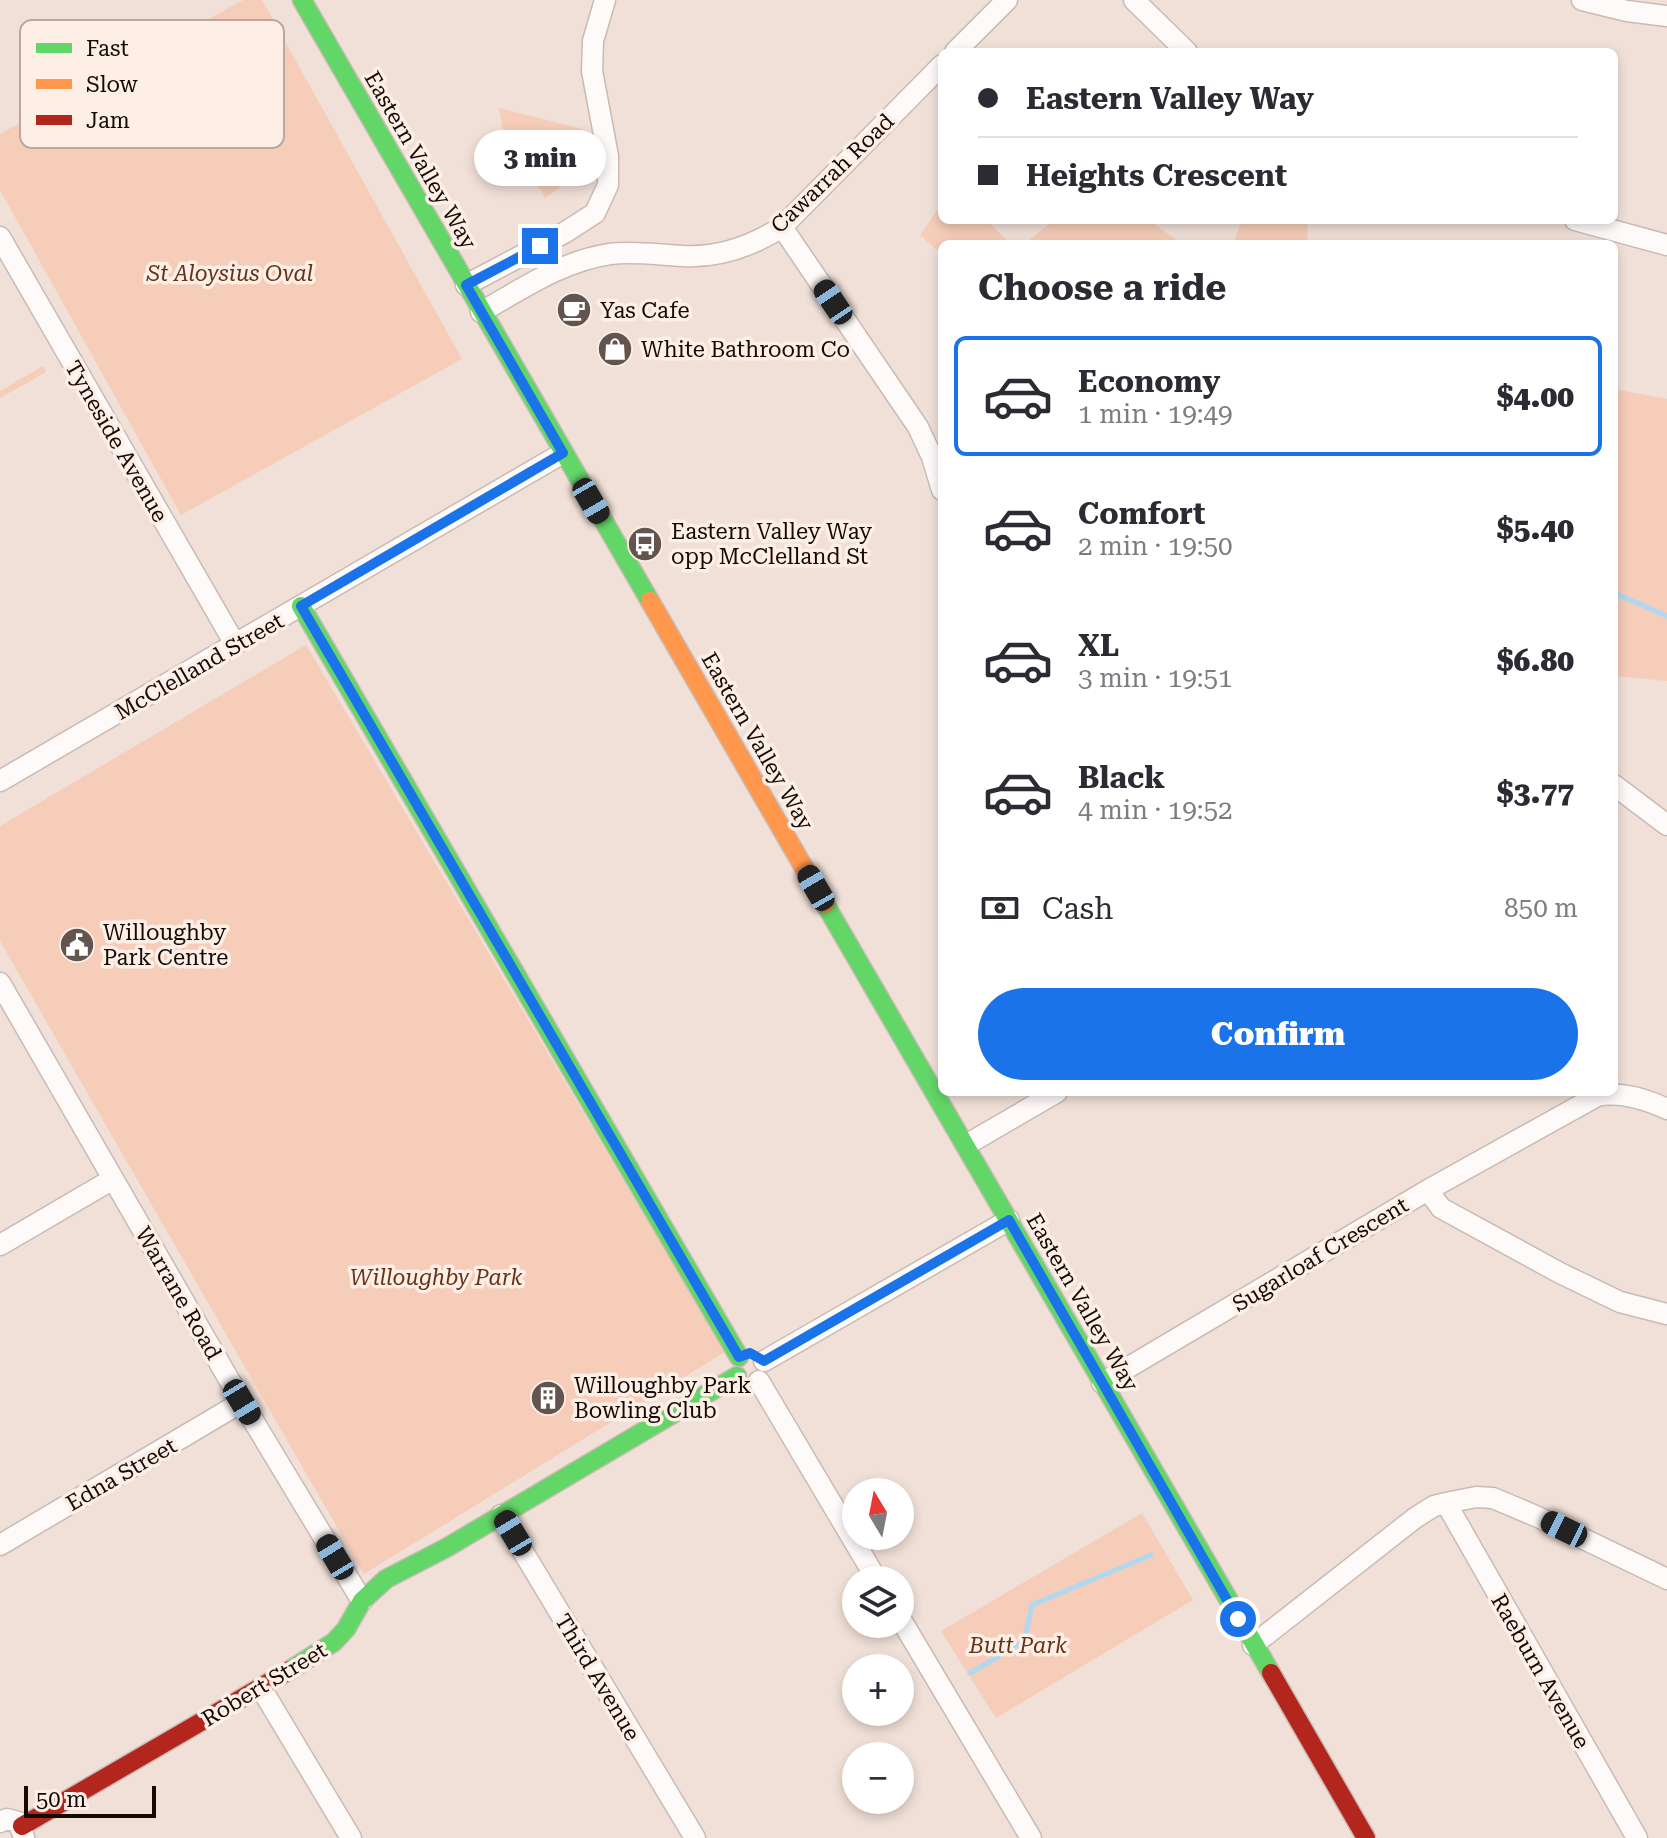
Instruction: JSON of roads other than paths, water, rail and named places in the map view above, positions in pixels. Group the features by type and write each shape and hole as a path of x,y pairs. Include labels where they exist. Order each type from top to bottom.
{"main road":[{"name":"Eastern Valley Way","path":"302,0 1366,1838"},
{"path":"301,606 738,1367"},
{"name":"Robert Street","path":"23,1832 334,1642 346,1629 362,1601 386,1579 501,1515 738,1367"}],"street":[{"path":"466,285 595,213 608,185 608,156 592,71 593,41 605,0"},
{"path":"959,48 1007,0"},
{"path":"1134,0 1183,48"},
{"path":"1582,0 1627,11 1667,16"},
{"name":"Cawarrah Road","path":"481,312 564,266 586,259 611,254 714,255 763,240 782,227 938,69"},
{"path":"1590,224 1667,245"},
{"path":"782,227 918,427 938,477"},
{"name":"Tyneside Avenue","path":"0,237 235,644"},
{"name":"McClelland Street","path":"0,781 563,453"},
{"path":"1618,788 1667,825"},
{"name":"Warrane Road","path":"0,983 242,1402 362,1601"},
{"path":"1618,1094 1667,1109"},
{"path":"966,1145 1050,1096"},
{"path":"1428,1190 1597,1096"},
{"path":"0,1245 113,1179"},
{"name":"Sugarloaf Crescent","path":"1102,1383 1428,1190 1441,1208 1560,1273 1620,1302 1667,1314"},
{"path":"761,1371 1009,1220"},
{"path":"738,1367 750,1353 869,1566"},
{"name":"Edna Street","path":"0,1545 242,1402"},
{"path":"1253,1645 1415,1518 1434,1506 1476,1497 1493,1498 1538,1517 1667,1579"},
{"name":"Raeburn Avenue","path":"1446,1503 1637,1838"},
{"name":"Third Avenue","path":"501,1515 695,1838"},
{"path":"912,1638 1031,1838"},
{"path":"261,1688 351,1838"},
{"path":"0,1822 13,1820 23,1832"}],"waterway":[{"path":"1618,595 1667,616"},
{"path":"970,1673 1024,1642 1032,1605 1151,1555"}],"place":[{"name":"Yas Cafe","path":"574,310"},
{"name":"White Bathroom Co","path":"615,349"},
{"name":"Eastern Valley Way opp McClelland St","path":"645,544"},
{"name":"Willoughby Park Centre","path":"77,945"},
{"name":"Willoughby Park Bowling Club","path":"548,1398"}],"park label":[{"name":"St Aloysius Oval","path":"230,273"},
{"name":"Willoughby Park","path":"436,1277"},
{"name":"Butt Park","path":"1018,1645"}]}
